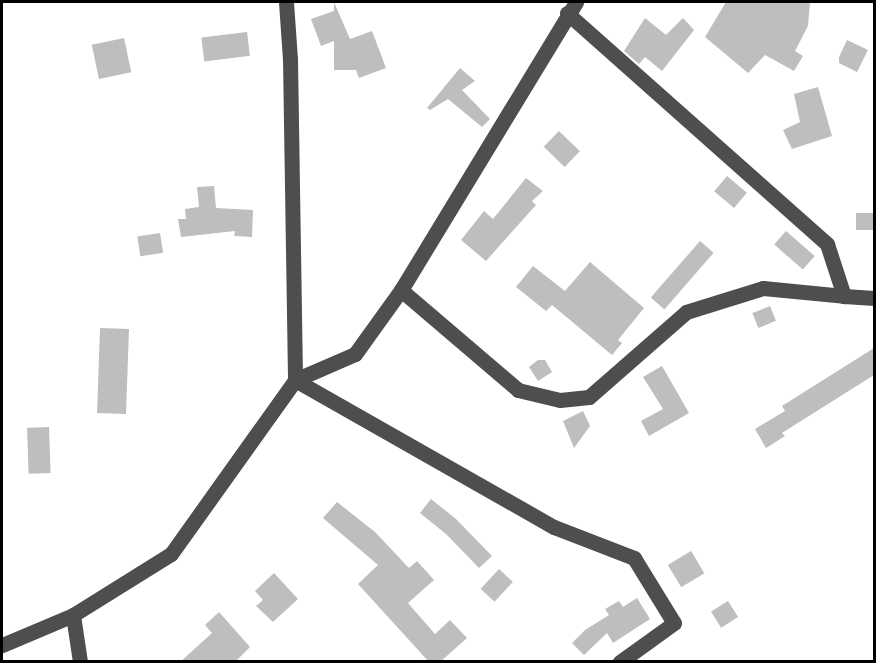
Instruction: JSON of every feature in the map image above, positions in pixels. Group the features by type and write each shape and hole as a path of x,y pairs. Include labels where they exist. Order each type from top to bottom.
{"street":[{"path":"286,2 290,59 295,380"},
{"path":"2,645 73,615 171,554 295,380 354,354 401,290 571,8 827,244 844,296"},
{"path":"401,290 518,390 560,400 589,397 687,312 763,288 874,298"},
{"path":"295,380 554,527 634,558 674,623 620,662"},
{"path":"73,615 80,662"}],"building":[{"path":"334,2 350,39 372,31 386,68 359,78 356,70 334,70 334,41 321,46 311,19 334,11"},
{"path":"726,2 810,2 808,26 795,51 803,56 794,71 765,55 748,73 705,37"},
{"path":"645,18 666,35 683,18 694,30 662,71 645,57 639,64 624,51"},
{"path":"247,32 250,56 204,61 201,38"},
{"path":"124,38 131,72 99,79 92,45"},
{"path":"847,40 868,50 857,72 839,63 839,57"},
{"path":"460,68 475,81 462,90 490,119 482,127 448,99 430,110 427,108"},
{"path":"818,87 832,136 792,149 783,130 800,122 794,94"},
{"path":"559,131 580,151 565,167 544,147"},
{"path":"727,176 747,193 734,208 714,191"},
{"path":"526,178 543,191 532,201 536,205 486,261 461,240 484,211 493,219"},
{"path":"214,186 216,208 253,210 252,237 234,236 235,231 181,237 178,219 186,219 185,209 199,207 197,187"},
{"path":"856,213 874,213 874,230 856,230"},
{"path":"786,231 815,256 803,270 774,245"},
{"path":"160,233 163,253 140,256 137,237"},
{"path":"700,241 714,253 664,309 651,298"},
{"path":"590,262 644,308 618,340 622,343 612,355 552,305 546,311 516,287 533,266 565,291"},
{"path":"770,306 776,321 758,328 752,313"},
{"path":"100,328 129,329 126,414 97,413"},
{"path":"874,348 874,375 782,433 785,436 766,448 755,429 785,411 782,406"},
{"path":"538,360 545,360 552,372 538,381 529,367"},
{"path":"662,366 689,413 649,436 641,421 663,409 643,377"},
{"path":"583,411 590,426 574,448 563,421"},
{"path":"49,427 51,473 29,474 27,428"},
{"path":"431,499 456,519 492,556 479,568 446,534 420,513"},
{"path":"337,502 375,532 409,568 417,561 434,580 408,603 435,634 450,620 467,638 440,662 429,662 358,584 378,565 323,518"},
{"path":"691,551 704,573 681,587 668,565"},
{"path":"499,569 513,582 494,602 481,589"},
{"path":"274,573 298,599 273,622 256,606 263,600 255,591"},
{"path":"637,598 650,619 613,643 607,633 584,655 572,643 585,630 609,615 605,609 619,601 623,607"},
{"path":"728,601 738,617 721,628 711,612"},
{"path":"219,612 250,647 235,662 180,662 212,633 205,625"}]}
